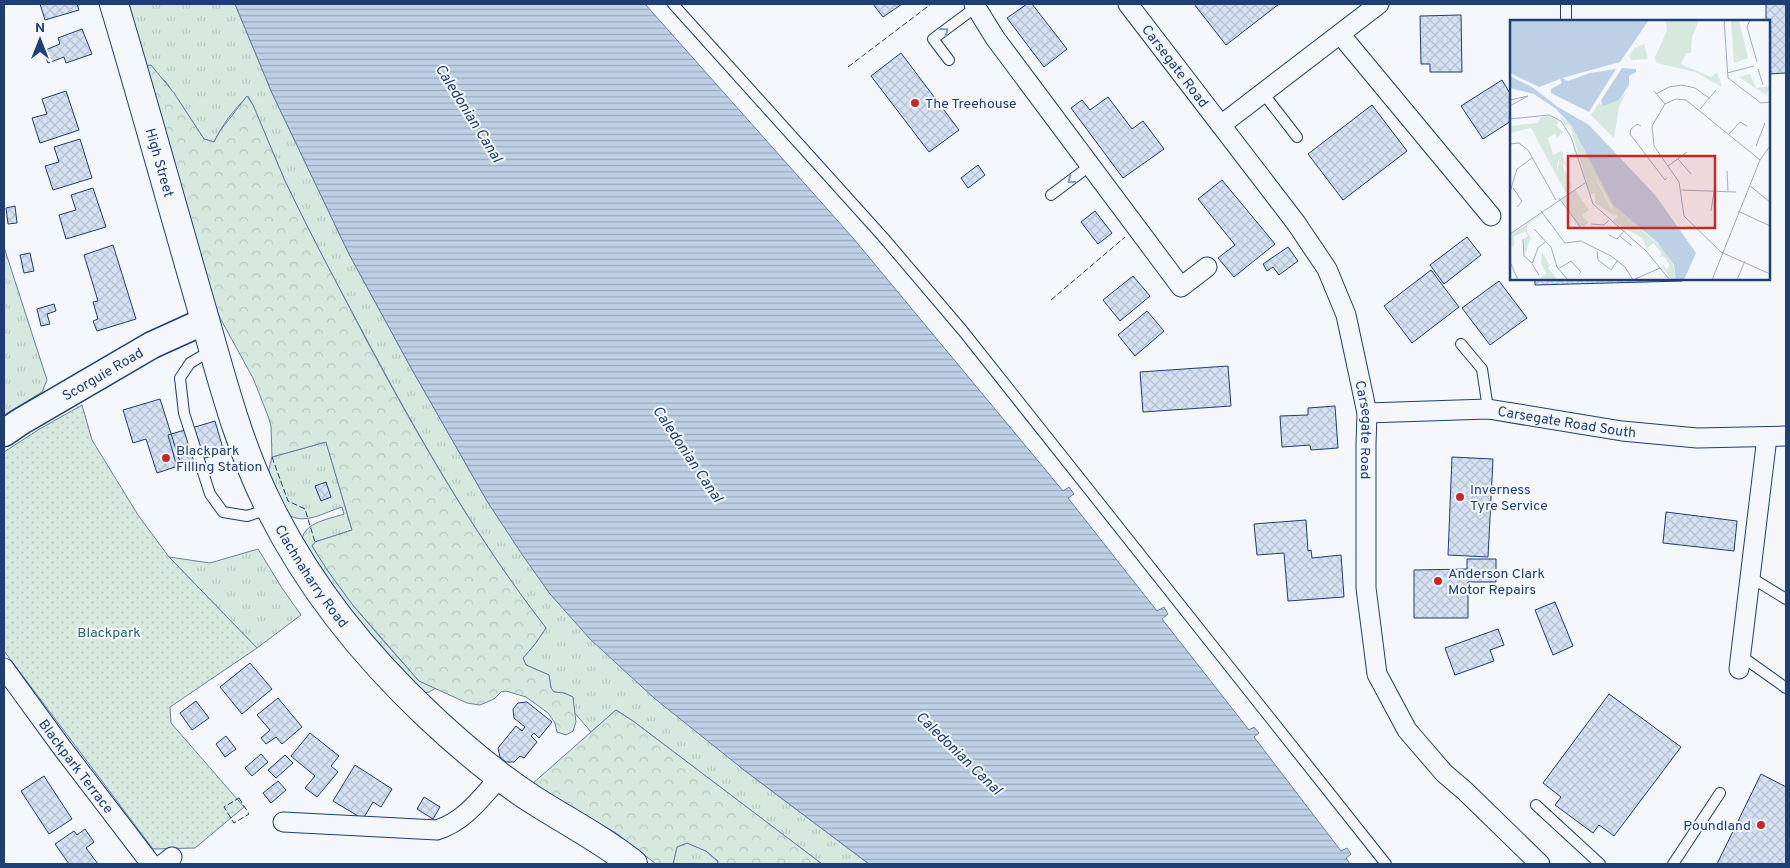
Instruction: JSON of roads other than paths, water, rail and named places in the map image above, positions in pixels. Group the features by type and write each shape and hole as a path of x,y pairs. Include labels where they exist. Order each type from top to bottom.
{"main road":[{"name":"High Street","path":"114,4 205,321"},
{"name":"Clachnaharry Road","path":"205,321 244,445 270,509 292,550 328,603 367,652 397,685 461,746 500,777 535,801 578,826 633,864"}],"street":[{"name":"Carsegate Road","path":"1128,4 1296,223 1327,269 1346,315 1367,413 1366,588 1377,674 1407,730 1444,774 1465,791 1540,864"},
{"path":"1221,126 1380,4"},
{"path":"977,5 995,38 1181,286 1207,266"},
{"path":"1340,34 1491,216"},
{"name":"Scorguie Road","path":"4,433 152,345 205,321"},
{"name":"Carsegate Road South","path":"1367,413 1488,409 1622,431 1697,438 1786,436"},
{"path":"1740,663 1767,437"},
{"name":"Blackpark Terrace","path":"4,668 151,864"},
{"path":"283,822 437,830 451,826 463,817 500,777"}],"lane":[{"path":"673,4 883,237 963,331 1386,864"},
{"path":"1566,4 1566,20"},
{"path":"949,60 933,39 977,5"},
{"path":"1262,93 1297,137"},
{"path":"1051,195 1091,165"},
{"path":"1461,344 1482,369 1488,409"},
{"path":"214,349 190,363 180,378 184,413 210,494 223,512 246,516 270,509"},
{"path":"1750,577 1785,596"},
{"path":"1740,663 1786,688"},
{"path":"1673,864 1720,794"},
{"path":"1536,805 1600,864"}],"water":[{"name":"Caledonian Canal","path":"235,4 645,4 853,238 1063,491 1069,487 1074,494 1068,498 1157,611 1164,607 1168,614 1162,619 1249,730 1254,727 1259,733 1254,737 1341,851 1347,848 1351,854 1346,858 1350,864 869,864 744,770 654,698 590,639 550,594 521,553 487,501 349,254 272,93"}],"place":[{"name":"The Treehouse","path":"915,103"},
{"name":"Blackpark Filling Station","path":"166,458"},
{"name":"Inverness Tyre Service","path":"1460,497"},
{"name":"Anderson Clark Motor Repairs","path":"1438,581"},
{"name":"Poundland","path":"1761,825"}],"park label":[{"name":"Blackpark","path":"109,632"}]}
